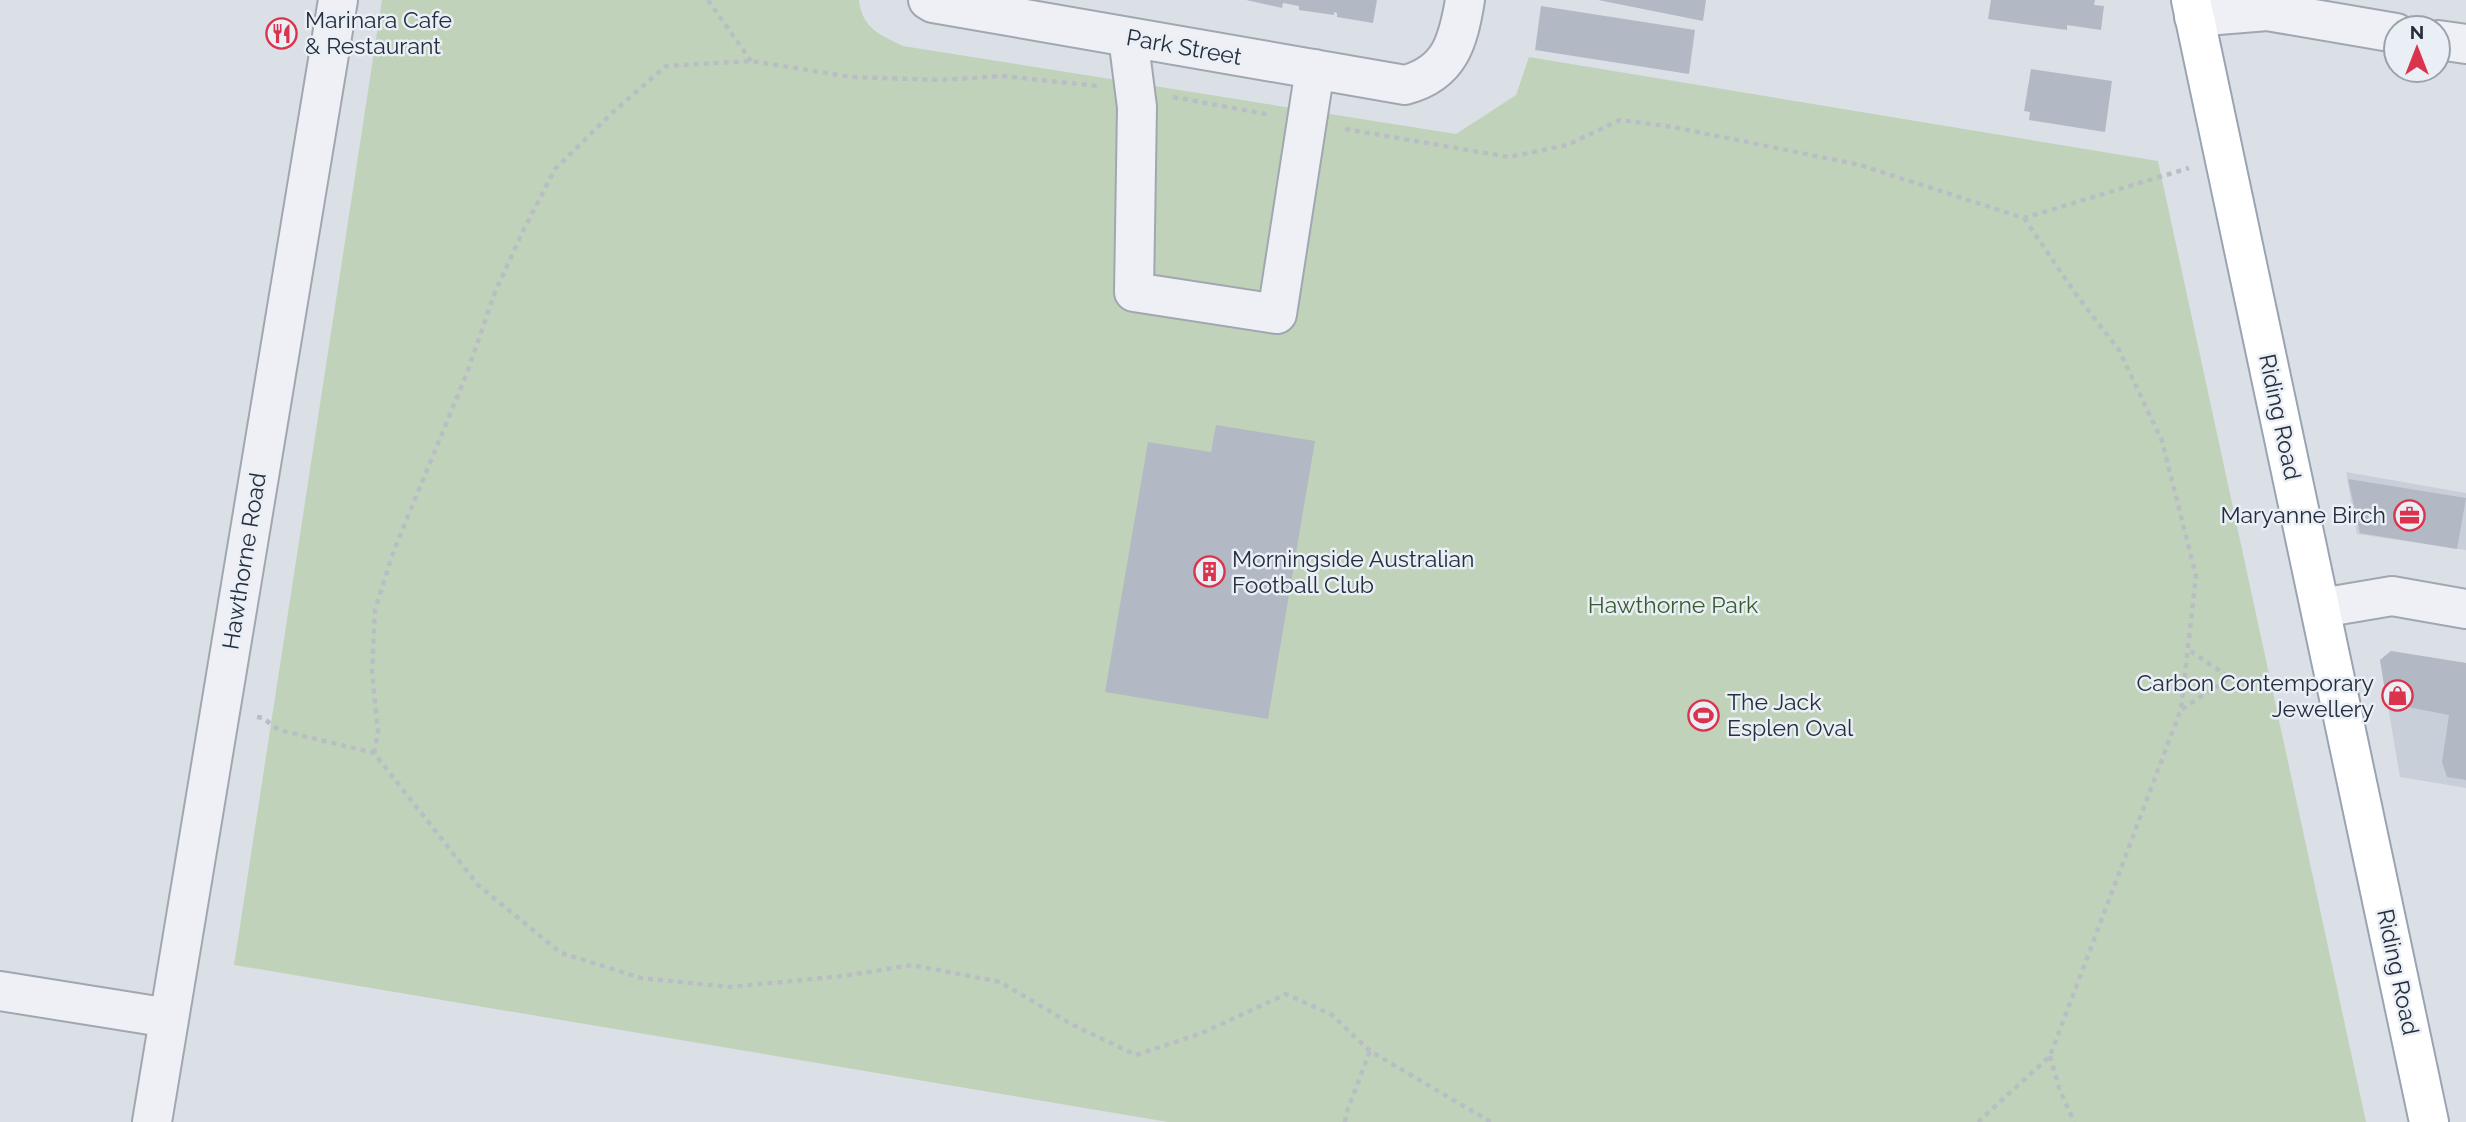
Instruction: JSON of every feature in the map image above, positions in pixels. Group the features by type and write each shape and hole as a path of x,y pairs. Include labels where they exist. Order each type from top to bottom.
{"main road":[{"name":"Riding Road","path":"2193,9 2429,1122"}],"street":[{"name":"Hawthorne Road","path":"152,1122 338,0"},
{"name":"Park Street","path":"928,0 1405,85 1421,81 1437,71 1450,55 1460,32 1465,0"},
{"path":"2193,9 2267,11 2382,31"},
{"path":"1128,37 1138,107 1134,292 1277,314 1315,69"},
{"path":"2321,608 2392,596 2466,609"},
{"path":"0,991 169,1018"}],"path":[{"path":"708,0 751,61"},
{"path":"1978,1122 2050,1056 2181,709 2196,576 2162,441 2119,350 2078,297 2024,218"},
{"path":"2188,650 2230,678 2286,681"},
{"path":"2181,709 2230,678"},
{"path":"219,711 263,718 279,730 374,752 478,885 561,953 641,978 730,987 844,976 912,965 1000,982 1073,1025 1136,1055 1202,1032 1286,994 1332,1015 1370,1051 1491,1122"},
{"path":"1345,1122 1370,1051"},
{"path":"2050,1056 2059,1088 2074,1122"}],"shaded area":[{"name":"Maryanne Birch","path":"2346,472 2466,493 2466,550 2357,534"},
{"path":"2391,651 2466,663 2466,788 2400,777 2380,660"}],"green space":[{"name":"Hawthorne Park","path":"382,0 859,0 868,24 903,46 1456,134 1516,95 1529,57 2158,161 2366,1122 1168,1122 234,965"}],"building":[{"path":"1246,0 1377,0 1373,23 1337,17 1334,12 1334,15 1299,10 1299,6 1283,3 1282,8"},
{"path":"1598,0 1706,0 1703,21"},
{"path":"1991,0 2095,0 2094,5 2104,6 2101,30 2067,25 2067,30 1988,19"},
{"path":"1541,6 1695,30 1689,74 1535,50"},
{"path":"2031,69 2112,81 2105,132 2029,120 2030,112 2024,111"},
{"name":"Morningside Australian Football Club","path":"1216,425 1315,441 1268,719 1105,692 1148,442 1211,452"},
{"name":"Maryanne Birch","path":"2348,479 2466,498 2457,549 2360,533"},
{"path":"2391,651 2466,663 2466,780 2447,777 2442,762 2449,715 2387,703 2380,660"}],"place":[{"name":"Marinara Cafe & Restaurant","path":"282,33"},
{"name":"Maryanne Birch","path":"2409,515"},
{"name":"Morningside Australian Football Club","path":"1209,572"},
{"name":"Carbon Contemporary Jewellery","path":"2397,696"},
{"name":"The Jack Esplen Oval","path":"1704,715"}]}
